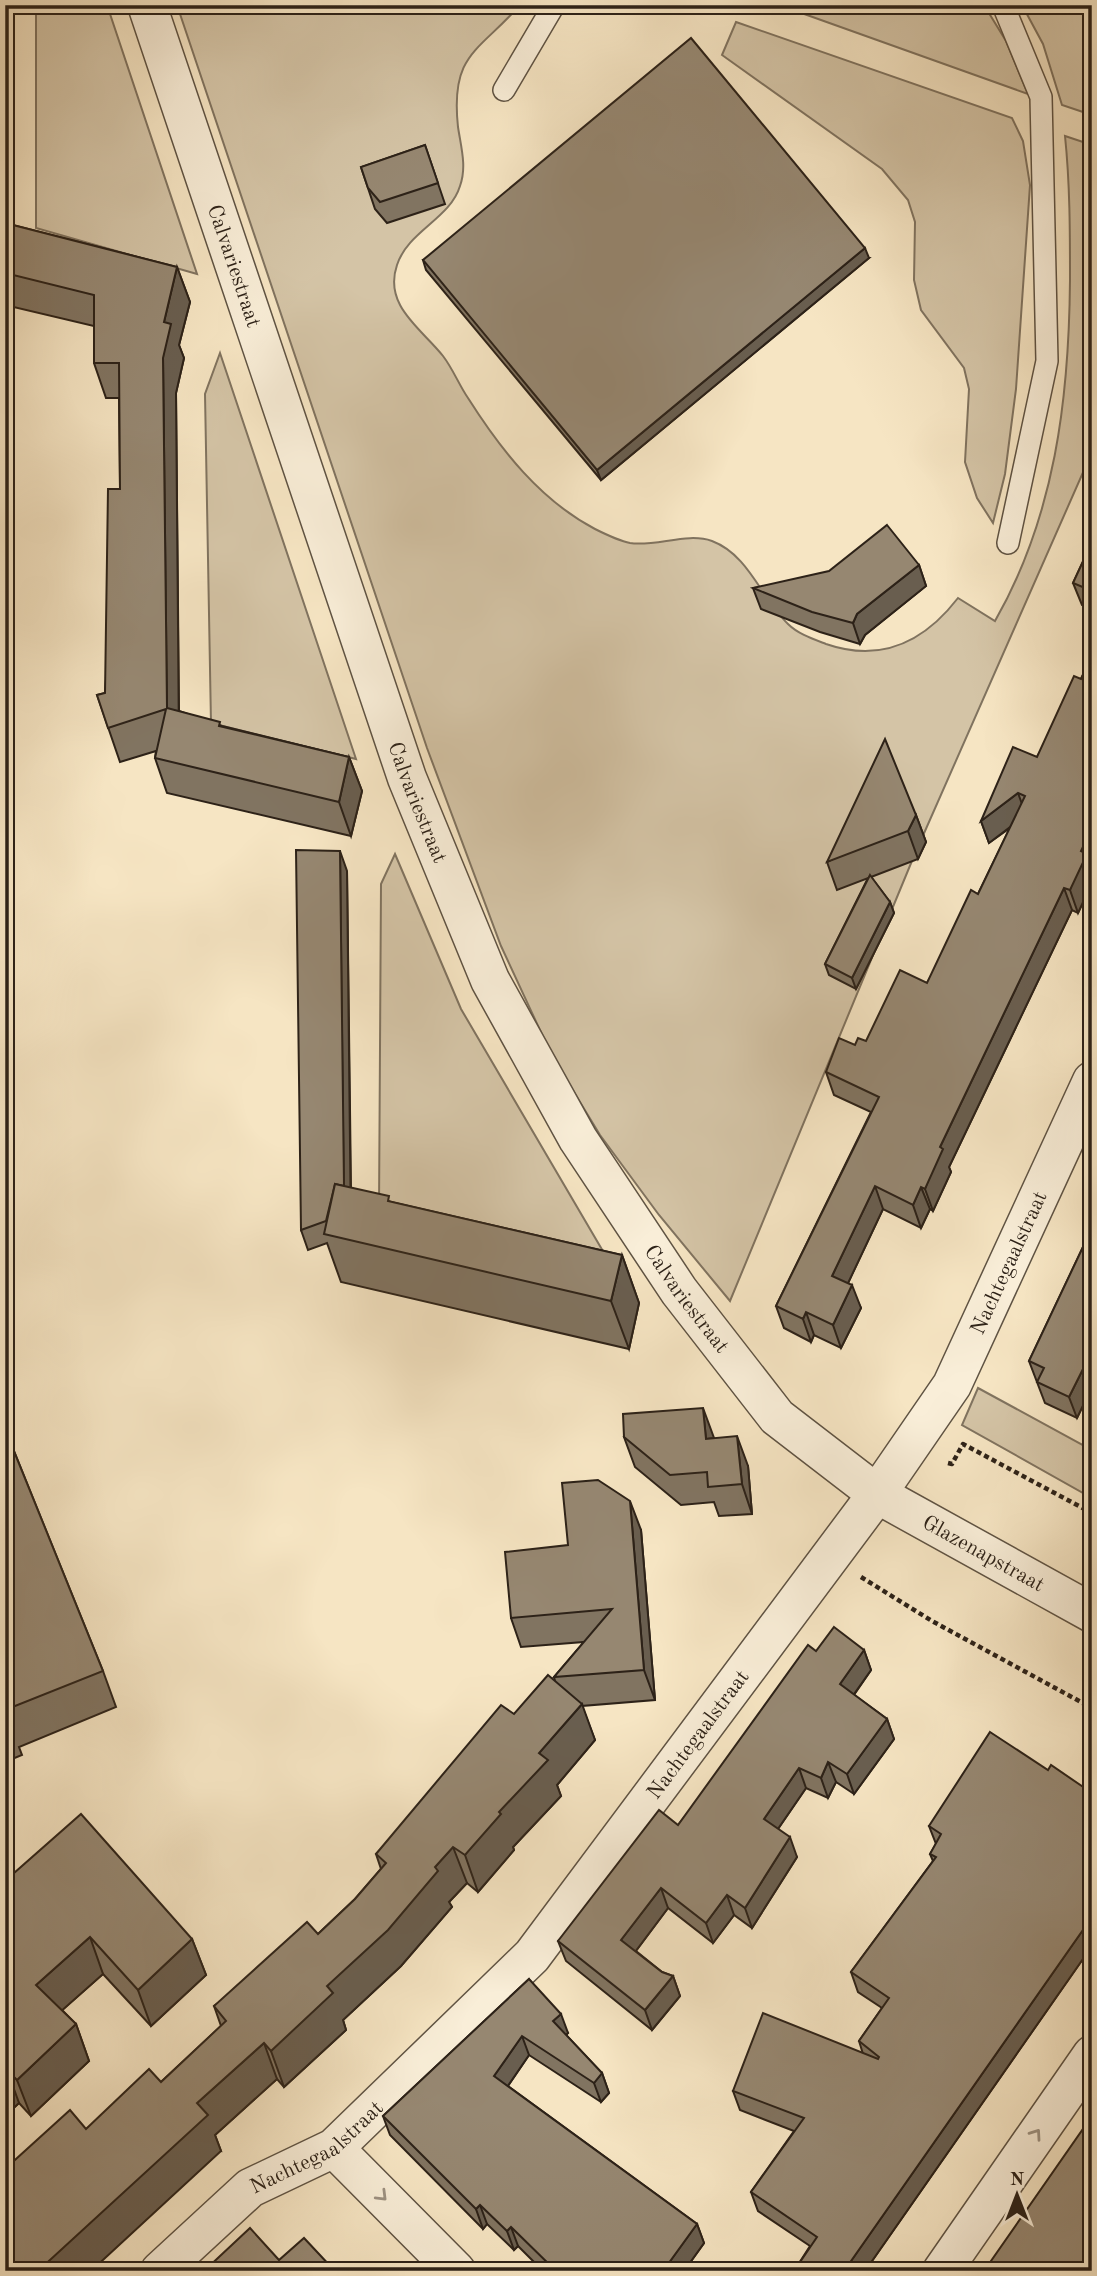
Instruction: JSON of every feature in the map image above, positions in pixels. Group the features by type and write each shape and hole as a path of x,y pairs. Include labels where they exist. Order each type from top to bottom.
{"street":[{"name":"Calvariestraat","path":"147,5 407,778 490,980 578,1139 679,1291 777,1417 877,1494"},
{"name":"Nachtegaalstraat","path":"160,2271 250,2188 334,2148 532,1956 831,1557 952,1385 1092,1081"},
{"name":"Glazenapstraat","path":"877,1494 1092,1612"},
{"path":"942,2271 1092,2054"},
{"path":"334,2148 456,2271"}],"lane":[{"path":"504,90 554,5"},
{"path":"1003,5 1041,97 1047,361 1008,543"}],"path":[{"path":"911,1445 952,1464 962,1444 1092,1513"},
{"path":"831,1557 932,1621 1092,1709"}],"shaded area":[{"path":"36,5 107,5 197,274 36,228"},
{"path":"177,5 520,5 480,45 463,68 457,102 463,157 462,179 455,197 447,207 402,253 394,280 400,305 443,356 508,455 539,489 557,504 595,529 630,543 692,538 712,541 736,556 778,614 792,628 826,644 846,649 865,651 900,645 931,626 958,598 995,621 1015,581 1045,498 1062,413 1070,280 1069,190 1065,136 1092,145 1092,452 914,856 730,1301 659,1215 600,1135 552,1056 501,946 427,748"},
{"path":"779,5 984,5 1006,41 1028,94"},
{"path":"1022,5 1092,5 1092,115 1062,105 1043,44"},
{"path":"736,22 1012,118 1023,141 1030,185 1016,389 1005,474 993,523 977,498 965,462 969,389 964,368 921,310 914,280 915,222 908,200 882,169 722,55"},
{"path":"220,353 356,759 211,723 205,394"},
{"path":"395,854 461,1009 614,1270 379,1211 381,884"},
{"path":"978,1388 1092,1450 1092,1498 962,1425"}],"building":[{"path":"691,38 865,248 597,470 423,260"},
{"path":"425,145 438,183 380,202 368,188 361,167"},
{"path":"5,223 177,267 164,322 171,324 163,358 167,708 220,722 219,726 349,757 339,802 155,758 166,709 108,728 97,695 105,693 108,489 120,489 119,363 94,363 94,295 5,273"},
{"path":"887,525 919,565 857,614 853,623 812,612 753,588 829,571"},
{"path":"1092,542 1092,591 1073,583"},
{"path":"1092,655 1092,828 1081,851 1087,854 1070,890 1064,888 940,1147 943,1149 925,1189 921,1187 913,1205 875,1186 832,1276 852,1285 833,1325 806,1312 803,1319 776,1306 879,1097 826,1072 839,1038 855,1045 858,1038 866,1041 900,970 927,983 971,890 978,894 1025,796 1018,793 981,821 1013,747 1037,757 1074,676 1081,679"},
{"path":"885,739 916,815 908,831 827,862"},
{"path":"296,850 340,851 344,1186 335,1184 326,1221 301,1230"},
{"path":"870,875 890,902 852,978 825,964"},
{"path":"335,1184 389,1196 388,1201 622,1255 611,1301 324,1234"},
{"path":"1092,1228 1092,1351 1069,1397 1037,1382 1044,1368 1029,1361"},
{"path":"703,1408 706,1439 737,1436 742,1484 708,1487 707,1472 670,1475 624,1437 623,1414"},
{"path":"5,1429 103,1671 5,1710"},
{"path":"598,1480 630,1501 644,1670 554,1677 612,1609 511,1618 505,1552 568,1545 562,1483"},
{"path":"834,1627 864,1650 840,1684 887,1719 847,1774 828,1762 821,1778 799,1768 764,1819 790,1837 745,1908 727,1895 706,1923 661,1888 621,1940 662,1972 673,1976 645,2010 558,1941 659,1810 678,1825 808,1645 816,1651"},
{"path":"548,1675 582,1704 539,1753 548,1760 499,1812 501,1814 465,1855 453,1847 435,1867 438,1871 388,1930 327,1986 333,1993 271,2051 264,2043 197,2103 208,2115 38,2271 5,2271 5,2169 70,2110 86,2129 149,2069 161,2082 226,2021 214,2006 307,1922 318,1934 355,1899 386,1863 376,1854 501,1705 514,1714"},
{"path":"990,1732 1048,1770 1051,1765 1092,1793 1092,1917 844,2271 794,2271 817,2237 751,2192 804,2118 733,2091 763,2013 878,2059 879,2057 859,2041 889,1998 851,1972 936,1857 930,1854 941,1834 929,1826"},
{"path":"81,1814 192,1939 138,1990 90,1937 36,1985 76,2024 17,2080 5,2068 5,1881"},
{"path":"529,1979 561,2014 553,2021 602,2073 594,2083 522,2036 494,2076 697,2224 663,2271 556,2271 511,2227 507,2231 480,2205 476,2209 383,2116"},
{"path":"1092,2116 1092,2271 984,2271"},
{"path":"250,2228 279,2260 304,2238 332,2271 204,2271"}]}
